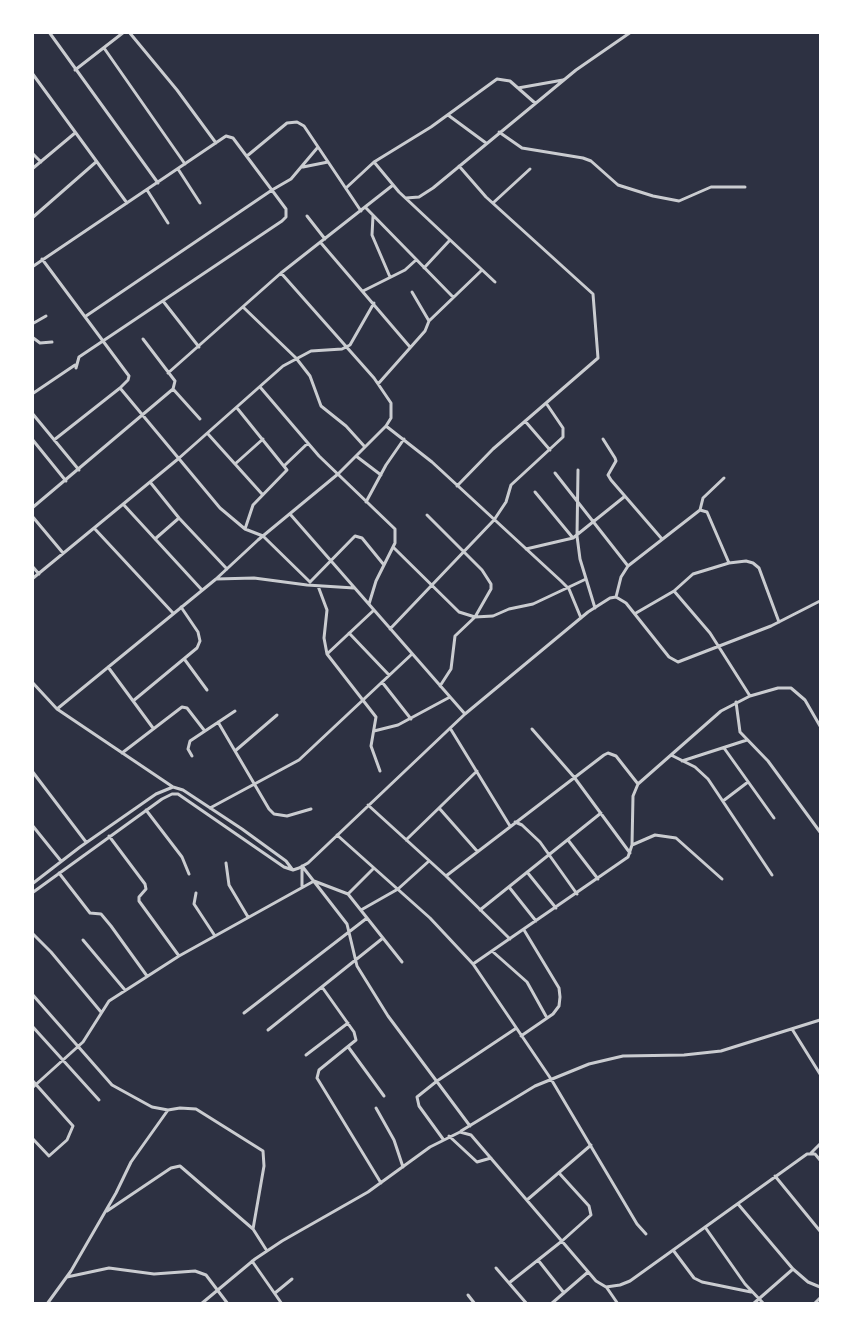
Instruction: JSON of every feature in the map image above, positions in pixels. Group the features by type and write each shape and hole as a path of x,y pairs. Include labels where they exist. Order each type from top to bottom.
{"street":[{"path":"49,32 158,183"},
{"path":"75,70 124,32"},
{"path":"129,32 177,90 216,143"},
{"path":"406,198 424,195 563,80 631,32"},
{"path":"104,48 185,164"},
{"path":"32,73 127,204"},
{"path":"346,188 374,162 448,115 497,79 510,81 535,103"},
{"path":"518,88 518,86 563,80"},
{"path":"448,115 486,143"},
{"path":"247,156 292,122 297,122 304,126 361,211"},
{"path":"499,132 522,148 591,161 618,185 653,196 679,201 710,187 745,188"},
{"path":"32,169 75,133"},
{"path":"32,267 42,258 127,204 226,136 233,138 286,209 286,217 282,221 80,357 76,366 32,394"},
{"path":"86,316 291,179 304,166 318,147"},
{"path":"32,153 41,162"},
{"path":"32,218 96,162"},
{"path":"304,166 328,162"},
{"path":"374,162 406,198 495,282"},
{"path":"457,486 525,421 598,358 593,294 493,203 459,166"},
{"path":"178,169 200,203"},
{"path":"493,203 530,169"},
{"path":"168,373 280,272 325,240 393,185"},
{"path":"147,190 168,223"},
{"path":"366,208 453,297"},
{"path":"373,215 372,235 390,277"},
{"path":"307,216 325,240"},
{"path":"424,268 450,240"},
{"path":"321,243 410,347"},
{"path":"42,258 128,372 128,380 120,388 54,440"},
{"path":"364,291 405,270 416,260"},
{"path":"378,384 425,330 429,321 482,270"},
{"path":"57,709 216,579 263,536 338,474 386,426 392,412 391,403 378,384 280,272"},
{"path":"412,292 429,321"},
{"path":"164,301 199,347"},
{"path":"32,579 208,434 260,387 296,358 311,352 347,347 366,319 374,303"},
{"path":"243,307 296,358 310,376 321,406 346,426 365,447"},
{"path":"32,324 46,316"},
{"path":"32,337 40,343 52,342"},
{"path":"32,508 173,389 175,381 143,340"},
{"path":"260,387 308,443 395,530 393,547 369,604"},
{"path":"120,388 220,508 245,528 263,536 308,584"},
{"path":"173,389 200,418"},
{"path":"390,629 494,520 506,502 511,485 559,442 564,433 546,403"},
{"path":"237,408 285,466 286,473 262,494 253,505 245,528"},
{"path":"32,413 79,470"},
{"path":"525,421 550,450"},
{"path":"386,426 432,462 568,588 582,618"},
{"path":"208,434 262,494"},
{"path":"32,439 66,481"},
{"path":"234,464 263,439"},
{"path":"366,502 404,439"},
{"path":"603,439 614,453 616,461 608,475 624,497 662,539"},
{"path":"285,466 308,443"},
{"path":"356,456 381,475"},
{"path":"578,470 575,537 595,608"},
{"path":"555,473 628,566"},
{"path":"616,597 621,577 628,566 700,510 703,498 724,478"},
{"path":"150,482 179,518 226,569"},
{"path":"535,492 575,537"},
{"path":"526,549 575,537 624,497"},
{"path":"122,504 202,590"},
{"path":"700,510 707,512 729,563"},
{"path":"290,514 465,714"},
{"path":"427,515 482,570 491,584 491,589 475,617 455,636 451,669 440,686"},
{"path":"32,516 63,553"},
{"path":"155,539 179,518"},
{"path":"94,528 174,613"},
{"path":"308,584 351,538 359,536 384,565"},
{"path":"393,547 459,612 475,617 493,616 509,609 533,604 586,579"},
{"path":"636,613 674,591 693,574 729,563 746,562 753,563 759,568 779,622"},
{"path":"32,566 39,574"},
{"path":"216,579 254,578 318,586 355,588"},
{"path":"318,586 327,610 324,638 327,654 376,717 371,746 380,771"},
{"path":"674,591 719,645 750,696"},
{"path":"32,893 165,797 178,794 280,865 293,870 302,866 465,714 604,601 616,597 622,598 673,660 686,660 779,622 820,601"},
{"path":"133,701 185,660 197,648 200,641 198,632 181,607"},
{"path":"327,654 374,610"},
{"path":"349,633 389,675"},
{"path":"210,808 299,760 412,654"},
{"path":"185,660 207,690"},
{"path":"108,667 153,728"},
{"path":"32,682 57,709 173,787 183,790 210,808 286,861 293,870"},
{"path":"382,682 411,719"},
{"path":"473,964 620,864 630,853 632,845 633,796 638,784 721,712 736,702 750,696 778,688 791,688 805,700 820,726"},
{"path":"374,731 398,726 450,697"},
{"path":"736,702 738,726 748,740 768,761 812,824 820,832"},
{"path":"122,752 182,707 187,708 204,730"},
{"path":"192,756 188,749 190,741 235,711"},
{"path":"235,751 277,715"},
{"path":"218,722 274,814 287,816 311,809"},
{"path":"450,728 510,826"},
{"path":"532,729 574,777 630,853"},
{"path":"682,761 748,740"},
{"path":"724,748 774,818"},
{"path":"446,876 608,753 616,756 638,784"},
{"path":"670,755 703,772 772,875"},
{"path":"32,771 86,842"},
{"path":"406,840 477,771"},
{"path":"723,801 748,782"},
{"path":"32,878 34,883 86,842 156,794 173,787"},
{"path":"368,805 446,876 510,939"},
{"path":"438,808 478,851"},
{"path":"146,810 182,857 188,874"},
{"path":"480,910 601,813"},
{"path":"515,822 529,831 550,855 577,894"},
{"path":"32,825 61,861"},
{"path":"336,835 430,918 473,964 515,1029 551,1078 637,1224 646,1234"},
{"path":"632,845 655,835 676,838 722,878"},
{"path":"109,836 145,884 146,889 138,896 139,901 179,956"},
{"path":"568,840 598,879"},
{"path":"361,910 398,889 429,861"},
{"path":"226,863 229,885 248,917"},
{"path":"302,866 337,910 349,931 355,960 360,973 388,1016 470,1126"},
{"path":"302,866 302,886"},
{"path":"348,894 374,868"},
{"path":"528,872 556,908"},
{"path":"58,873 90,913 101,914 147,976"},
{"path":"32,1088 79,1046 90,1033 109,1001 179,956 314,881 348,894 402,962"},
{"path":"508,887 537,921"},
{"path":"196,893 194,904 215,936"},
{"path":"244,1013 367,918"},
{"path":"521,1036 547,1018 559,1006 560,997 559,988 524,930"},
{"path":"32,933 51,952 102,1012"},
{"path":"268,1030 383,938"},
{"path":"83,940 124,990"},
{"path":"492,952 527,982 547,1018"},
{"path":"322,987 356,1037 355,1044 319,1070 318,1078 381,1183"},
{"path":"32,994 112,1085 152,1107 168,1110 180,1108 196,1109 263,1152 264,1166 253,1229"},
{"path":"202,1304 252,1261 267,1251 381,1183 443,1139 460,1132 551,1078 608,1059 721,1050 820,1020"},
{"path":"306,1055 348,1023"},
{"path":"32,1026 99,1100"},
{"path":"443,1139 417,1101 418,1097 437,1081 515,1029"},
{"path":"792,1029 820,1074"},
{"path":"349,1048 384,1096"},
{"path":"32,1080 73,1126 67,1140 49,1156 32,1138"},
{"path":"376,1108 394,1140 403,1167"},
{"path":"47,1304 67,1278 131,1162 168,1110"},
{"path":"460,1132 471,1135 588,1272 600,1285 606,1287 625,1283 775,1176 811,1153 820,1144"},
{"path":"449,1136 477,1162 491,1158"},
{"path":"526,1200 591,1145"},
{"path":"811,1153 815,1154 820,1160"},
{"path":"105,1212 171,1168 180,1166 253,1229 267,1251"},
{"path":"509,1283 587,1220 591,1210 559,1172"},
{"path":"775,1176 820,1231"},
{"path":"738,1204 793,1270 808,1282 820,1287"},
{"path":"705,1227 764,1304"},
{"path":"673,1250 694,1278 702,1282 753,1292"},
{"path":"538,1260 564,1293"},
{"path":"252,1261 282,1304"},
{"path":"67,1278 109,1268 154,1274 195,1271 206,1275 228,1304"},
{"path":"496,1268 526,1304"},
{"path":"753,1304 793,1270"},
{"path":"550,1304 588,1272"},
{"path":"275,1293 292,1279"},
{"path":"606,1287 618,1304"},
{"path":"468,1295 474,1304"},
{"path":"814,1304 820,1298"}]}
